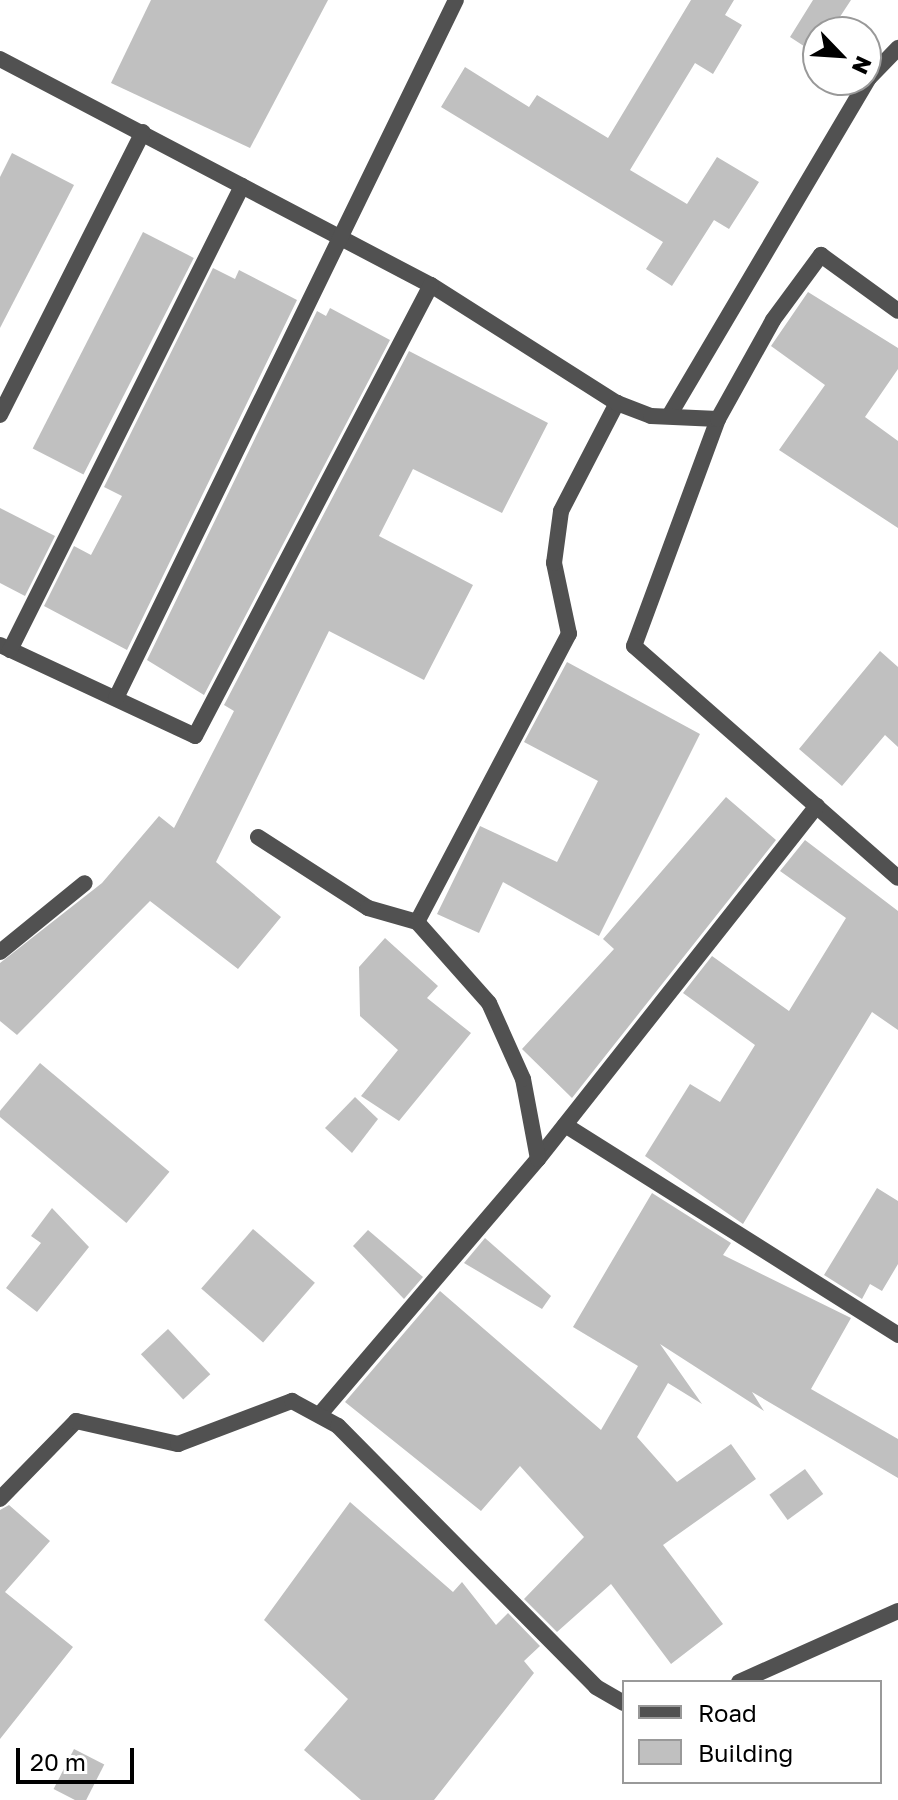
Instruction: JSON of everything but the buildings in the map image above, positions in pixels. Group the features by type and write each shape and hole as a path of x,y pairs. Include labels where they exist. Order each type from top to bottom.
{"street":[{"path":"116,698 456,0"},
{"path":"669,416 869,78 898,48"},
{"path":"0,59 431,285 617,403 669,416 718,419"},
{"path":"0,415 143,132"},
{"path":"242,186 5,648 195,736 431,285"},
{"path":"898,311 821,255 773,320 718,419 634,646 898,878"},
{"path":"417,922 569,634 554,563 561,511 617,403"},
{"path":"321,1413 538,1159 817,806"},
{"path":"258,837 368,908 417,922 489,1003 523,1079 538,1159"},
{"path":"0,952 85,883"},
{"path":"565,1125 898,1335"},
{"path":"0,1499 76,1421 178,1444 233,1428 272,1403 292,1401 321,1413 596,1687 622,1702"},
{"path":"743,1680 898,1611"}]}
